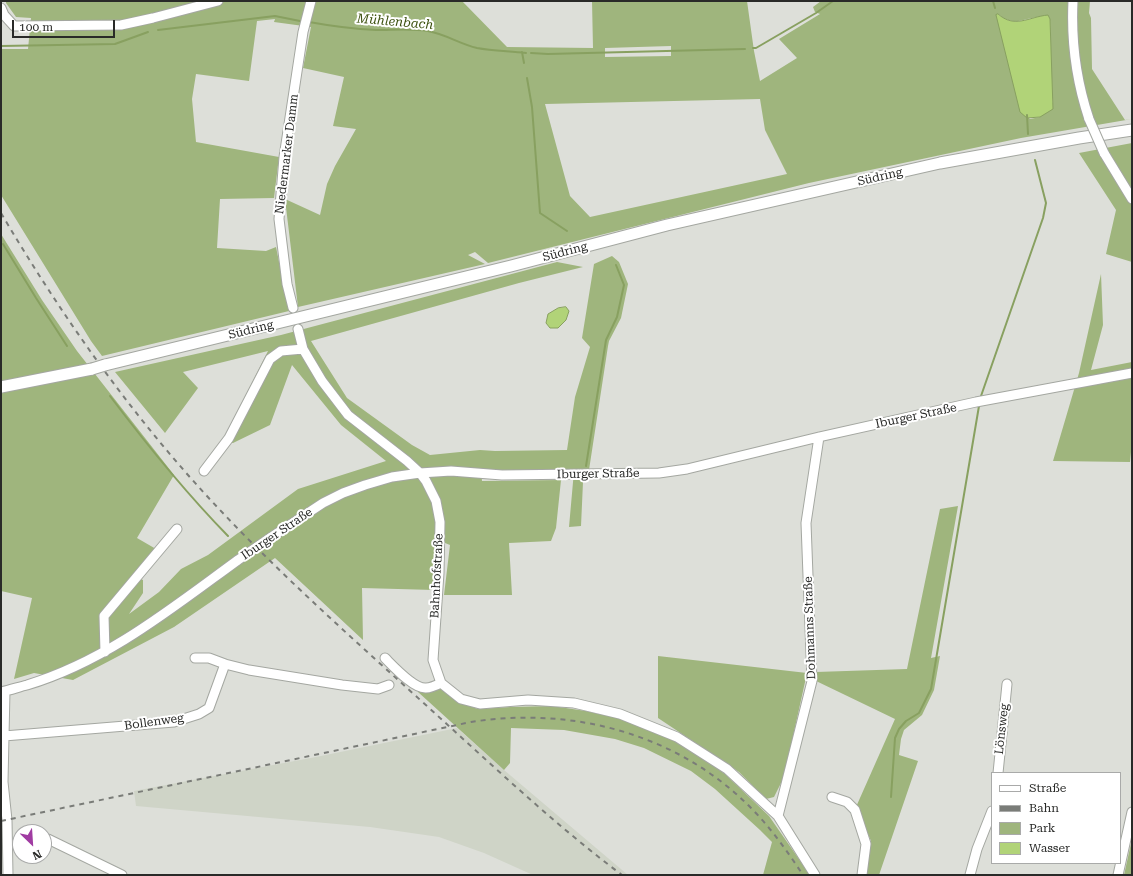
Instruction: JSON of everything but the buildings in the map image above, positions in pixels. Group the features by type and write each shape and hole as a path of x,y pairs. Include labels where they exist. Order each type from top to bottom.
{"main road":[{"name":"Südring","path":"1,387 105,365 496,270 675,223 940,163 1078,138 1132,130"}],"street":[{"path":"1,8 4,15 14,26 121,25 218,1"},
{"name":"Niedermarker Damm","path":"293,308 287,284 278,219 284,157 303,32 311,1"},
{"path":"1073,1 1072,26 1076,74 1082,99 1089,120 1104,152 1132,199"},
{"path":"298,329 303,348 322,381 348,414 407,460 420,473"},
{"path":"204,471 230,438 270,359 281,351 303,348"},
{"name":"Iburger Straße","path":"3,692 63,672 105,652 131,636 305,514 343,493 392,477 451,471 502,475 659,473 687,469 819,437 976,402 1132,373"},
{"name":"Dohmanns Straße","path":"778,816 812,682 806,523 819,437"},
{"name":"Bahnhofstraße","path":"420,473 426,481 436,501 440,522 439,573 433,660 441,683"},
{"path":"105,652 104,616 177,529"},
{"path":"195,658 209,658 249,670 342,685 378,689 389,685"},
{"path":"385,658 407,679 420,687 427,688 441,683 461,699 480,704 528,700 574,703 620,714 677,737 727,770 778,816 815,875"},
{"name":"Bollenweg","path":"3,733 174,722 199,714 209,708 225,664"},
{"name":"Lönsweg","path":"998,772 1007,684"},
{"path":"3,692 2,782 7,820 8,875"},
{"path":"832,797 847,802 855,810 866,844 862,875"},
{"path":"1121,864 1130,829 1132,812"},
{"path":"970,875 977,849 991,814"},
{"path":"52,841 122,875"},
{"path":"1118,875 1121,864"}],"shaded area":[{"path":"457,728 504,770 628,875 533,875 484,853 439,837 370,827 136,806 134,791 316,757"}],"green space":[{"path":"6,1 462,1 507,47 593,48 592,1 747,1 760,81 797,58 779,39 820,14 815,12 813,7 821,1 1090,1 1089,13 1091,18 1092,69 1125,120 1132,119 1021,138 809,183 488,263 475,252 468,255 485,264 298,307 285,199 320,215 327,184 335,166 356,129 333,126 344,77 303,68 311,27 274,22 275,19 257,21 249,81 196,74 192,99 196,142 279,157 274,198 220,199 217,248 266,251 276,247 289,311 102,356 91,341 1,195 1,49 28,49 31,18 16,17","holes":["998,14 1005,19 1012,21 1036,17 1050,19 1051,94 1053,102 1040,117 1030,119 1025,115","671,46 671,56 605,57 605,48","760,99 765,130 787,174 590,217 570,196 545,104"]},
{"path":"1132,143 1132,262 1106,254 1116,210 1079,153"},
{"path":"1,234 42,300 77,351 174,475 137,538 156,549 134,576 143,580 143,593 129,614 159,592 181,569 208,555 298,489 386,461 341,425 292,365 270,425 233,443 222,442 268,351 183,372 198,388 165,433 115,372 281,335 557,262 583,267 519,283 311,341 347,398 412,445 430,455 480,450 567,450 575,397 590,347 582,338 594,264 612,256 619,262 628,284 621,318 608,346 589,470 583,482 581,526 569,527 574,471 481,470 482,481 561,480 556,528 551,541 509,543 512,595 444,595 450,545 435,539 434,590 362,588 363,640 275,558 174,627 73,680 34,673 14,679 32,598 1,591"},
{"path":"1101,274 1103,325 1091,370 1132,362 1132,442 1130,462 1053,461 1079,373"},
{"path":"958,506 931,658 940,656 934,690 922,715 904,730 901,739 899,755 918,761 879,875 866,875 871,841 856,807 895,719 814,680 816,672 907,669 940,509"},
{"path":"658,656 807,673 784,777 774,797 766,799 739,772 658,718"},
{"path":"435,680 442,690 458,702 478,709 552,706 586,711 617,718 674,741 700,756 725,774 769,816 810,875 763,875 772,842 715,789 691,771 644,748 615,739 564,730 511,728 510,763 504,770 418,692"},
{"path":"1132,839 1132,875 1124,875"}],"water":[{"path":"998,14 1010,21 1022,21 1048,15 1050,19 1053,109 1040,117 1027,118 1020,112 996,15"},
{"path":"566,307 569,311 566,320 558,328 550,328 546,323 548,314 558,308"}],"waterway":[{"name":"Mühlenbach","path":"753,48 756,48 816,13 833,1"},
{"path":"993,1 995,8"},
{"name":"Mühlenbach","path":"158,30 275,16 300,21"},
{"name":"Mühlenbach","path":"309,22 368,30 422,30 440,34 477,48 526,53"},
{"name":"Mühlenbach","path":"1,46 115,44 148,32"},
{"name":"Mühlenbach","path":"531,53 548,54 745,49"},
{"path":"522,52 524,63"},
{"path":"527,78 532,107 540,213 567,231"},
{"path":"1027,115 1028,134"},
{"path":"981,396 1043,218 1046,203 1035,160"},
{"path":"3,244 67,346"},
{"path":"586,466 606,340 617,317 624,285 616,265"},
{"path":"110,396 167,468 228,536"},
{"path":"891,797 895,738 899,729 906,721 919,713 931,689 979,406"}],"railway":[{"path":"1,213 71,323 122,394 177,462 232,523 343,629 523,793 622,875"},
{"path":"1,821 471,722 509,718 548,718 585,723 622,731 657,744 691,761 722,782 751,808 778,840 803,875"}]}
